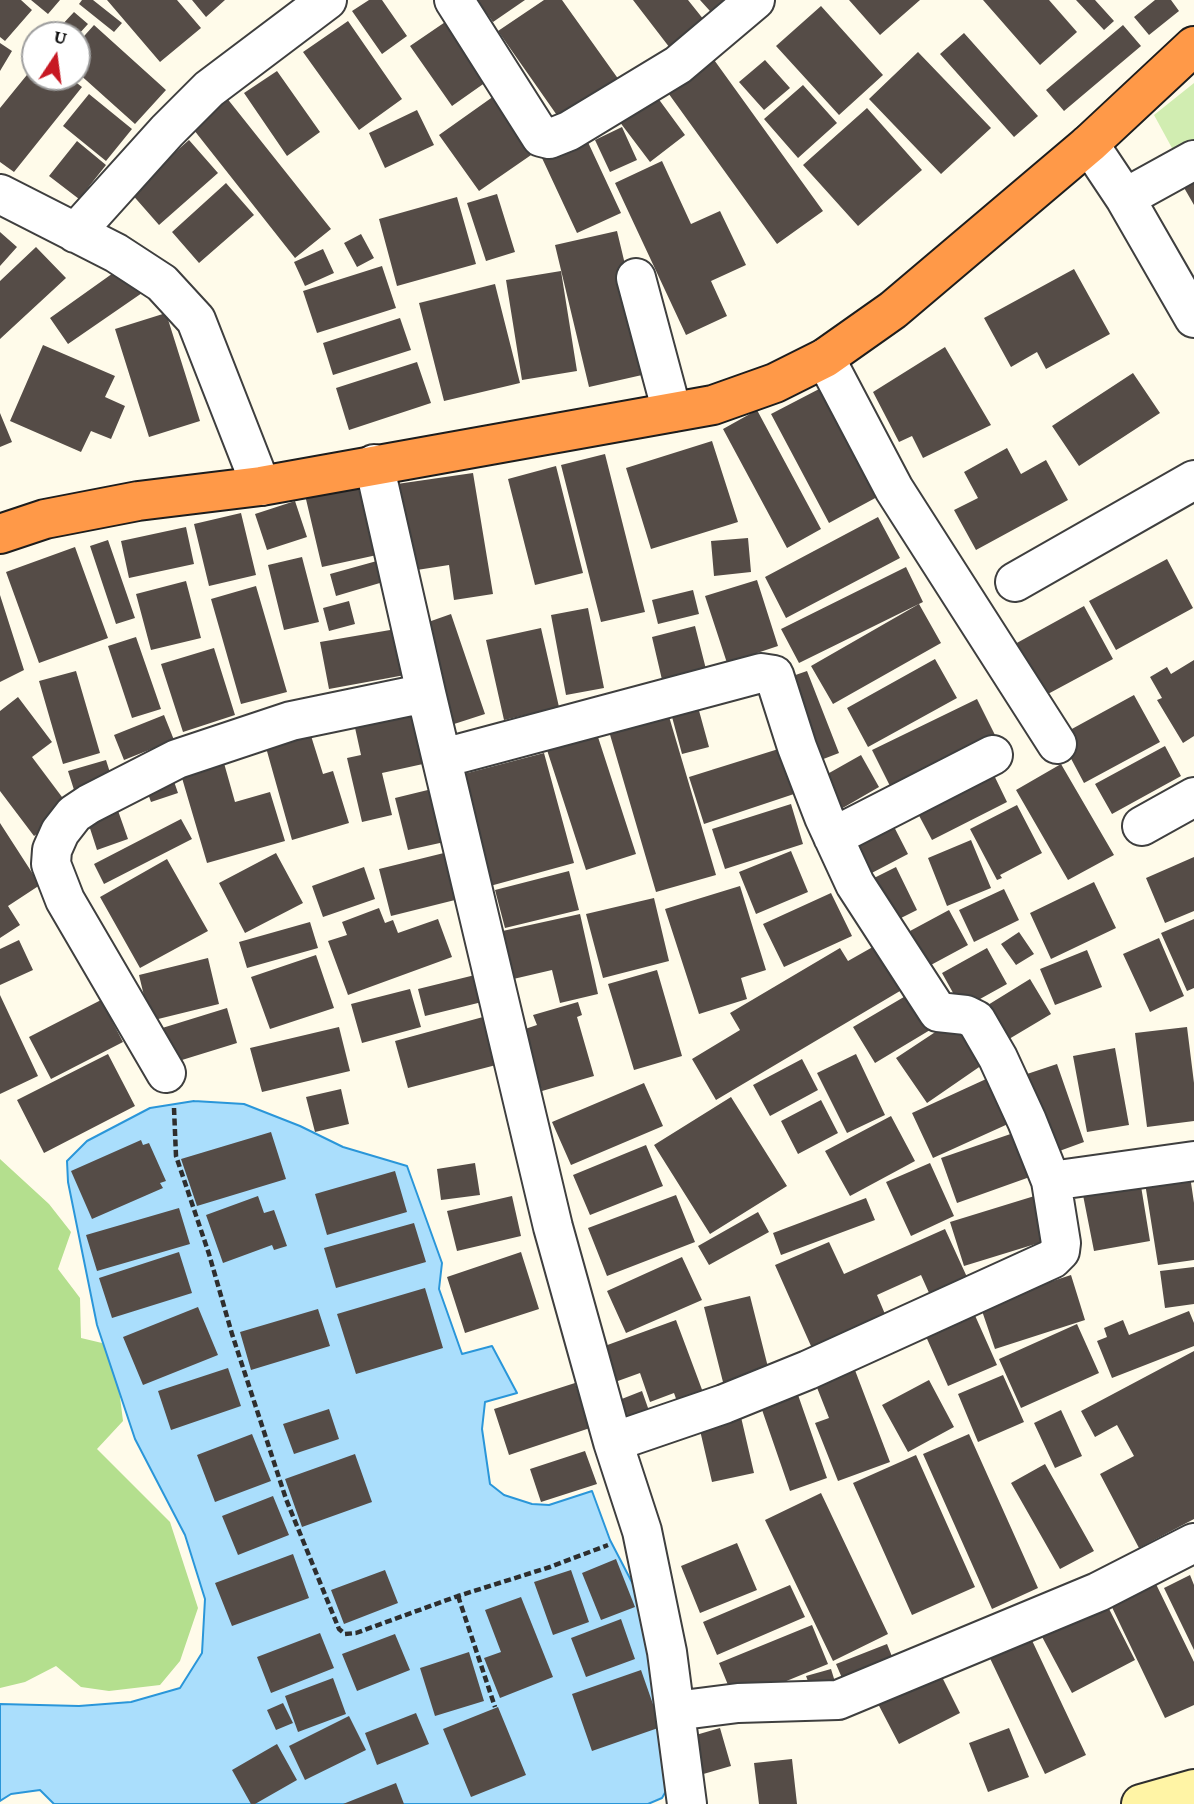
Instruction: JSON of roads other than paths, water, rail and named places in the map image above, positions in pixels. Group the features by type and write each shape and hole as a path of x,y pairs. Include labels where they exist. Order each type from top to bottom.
{"highway":[{"path":"0,534 46,519 138,501 261,486 713,405 775,383 825,358 893,310 1089,144 1194,46"}],"street":[{"path":"75,233 167,131 209,89 327,0"},
{"path":"454,0 541,136 549,139 569,131 678,65 755,0"},
{"path":"1089,144 1125,198 1194,318"},
{"path":"1125,198 1194,160"},
{"path":"0,194 116,253 162,283 196,320 261,486"},
{"path":"636,278 672,412"},
{"path":"825,358 894,489 1057,744"},
{"path":"374,464 553,1227 613,1441 642,1531 667,1652 687,1804"},
{"path":"1015,582 1194,480"},
{"path":"443,758 769,673 774,675 797,747 832,836 855,884 938,1012 966,1015 976,1020 998,1058 1051,1181 1061,1243 1060,1251 1055,1257 808,1370 724,1404 613,1441"},
{"path":"166,1073 65,900 51,864 52,850 60,832 74,814 89,804 177,759 290,721 426,693"},
{"path":"832,836 993,755"},
{"path":"1142,827 1194,797"},
{"path":"1051,1181 1194,1161"},
{"path":"675,1711 738,1703 838,1700 1098,1592 1194,1543"},
{"path":"1141,1804 1194,1789"}],"water":[{"path":"194,1101 244,1104 300,1126 343,1147 407,1166 442,1263 439,1289 462,1354 492,1346 517,1393 485,1402 482,1429 490,1484 504,1495 532,1504 549,1505 592,1491 610,1540 636,1590 667,1746 666,1791 662,1798 648,1804 54,1804 40,1790 11,1794 0,1801 0,1704 79,1706 131,1702 180,1688 202,1653 205,1599 185,1535 135,1439 97,1325 68,1182 67,1161 87,1141 150,1108"}]}
